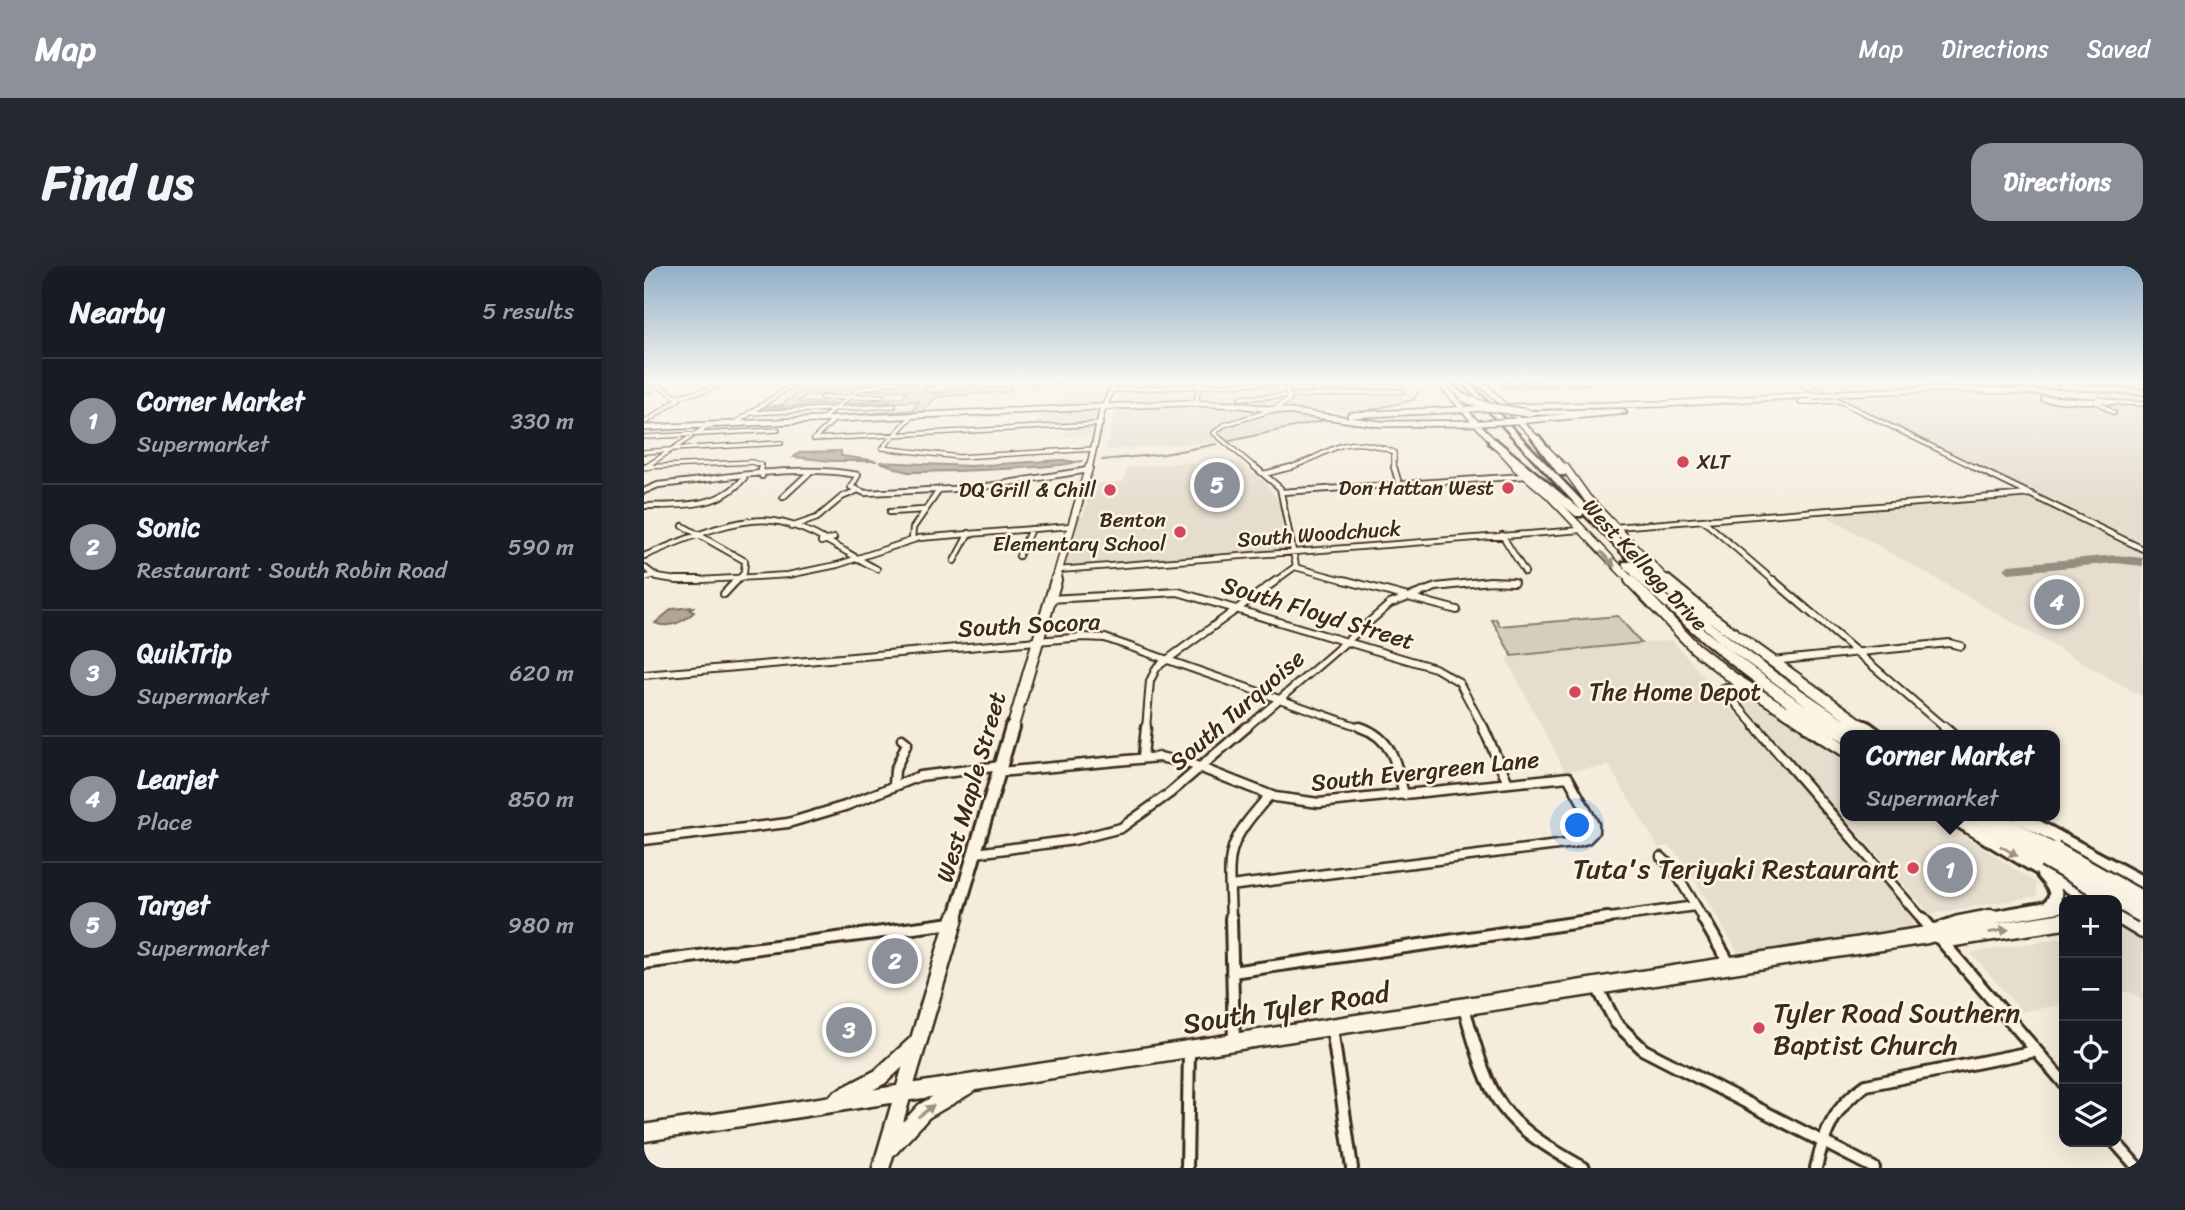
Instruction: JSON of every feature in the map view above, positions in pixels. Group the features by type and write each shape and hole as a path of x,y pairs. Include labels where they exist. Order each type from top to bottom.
{"highway":[{"path":"1494,423 1587,528"},
{"path":"1504,423 1662,585 1741,653 1853,730"},
{"path":"1536,438 1584,507"},
{"path":"1492,441 1729,658 1840,734"},
{"path":"1644,582 1668,612 1720,661 1814,730"},
{"path":"1662,585 1802,691 1868,730"},
{"path":"1983,821 2044,861 2143,912"},
{"path":"2000,821 2044,861 2143,901"}],"main road":[{"path":"644,426 750,423"},
{"name":"West Maple Street","path":"884,1161 1101,423"},
{"path":"1375,423 1472,426 1485,432"},
{"path":"1441,425 1478,423"},
{"name":"West Kellogg Drive","path":"1480,423 1492,441 1526,476 1587,528 1695,648 1733,678 1840,747"},
{"name":"West Kellogg Drive","path":"1520,423 1560,460 1580,490 1673,585 1772,661 1869,730"},
{"path":"1528,429 1531,423"},
{"path":"1724,690 1733,678"},
{"path":"1724,690 1752,690"},
{"path":"1961,821 2044,861 2073,882 2087,879 2094,864 2078,848"},
{"path":"2027,821 2143,883"},
{"path":"2044,861 2088,895"},
{"path":"2044,861 2057,891 2057,897 2048,908"},
{"path":"2122,896 2143,893"},
{"name":"South Tyler Road","path":"644,1133 1731,967 1935,934 1959,923 2059,906"},
{"path":"2122,914 2143,912"},
{"path":"2122,917 2143,930"},
{"name":"South Tyler Road","path":"1935,934 1954,938 2059,922"},
{"path":"826,1104 880,1077 920,1040"},
{"path":"884,1161 924,1111 976,1081"}],"street":[{"path":"831,423 814,439 1084,423"},
{"path":"905,423 883,447 948,455 1006,455 1094,449"},
{"path":"1229,423 1215,430 1215,436 1264,474 1282,492 1295,567"},
{"path":"1892,423 2143,549"},
{"path":"645,468 709,425"},
{"path":"644,438 778,430"},
{"path":"644,452 781,443"},
{"path":"1062,444 1062,452"},
{"path":"1264,474 1301,464 1337,445 1381,445 1396,454 1394,473 1399,484"},
{"path":"1006,455 1011,447"},
{"path":"948,455 957,450"},
{"path":"645,468 752,463 761,465 762,476"},
{"path":"791,527 817,518 842,497 856,491 912,487 976,488 1043,481 1088,470"},
{"path":"783,497 810,472"},
{"path":"644,491 651,487 810,472 854,473 859,477 852,489 856,491"},
{"path":"1282,492 1526,476"},
{"path":"644,506 712,502 728,495 744,478"},
{"path":"976,488 977,480"},
{"path":"912,539 912,528 940,489"},
{"path":"1615,527 2031,494"},
{"path":"890,512 924,510"},
{"path":"644,556 702,536 762,520 791,527 877,569"},
{"path":"1704,521 1947,730"},
{"path":"683,526 745,561 746,569 724,594"},
{"path":"644,568 655,575 682,582 805,572 912,539 1071,526"},
{"name":"South Woodchuck","path":"1058,570 1587,528"},
{"path":"1019,556 1031,529"},
{"path":"954,561 969,533"},
{"path":"1502,536 1525,572"},
{"path":"821,542 834,538"},
{"path":"1295,567 1457,610"},
{"path":"1143,756 1150,681 1157,667 1295,567"},
{"path":"644,578 655,575"},
{"name":"South Turquoise","path":"976,853 1074,840 1121,828 1143,815 1390,604 1452,584 1514,582"},
{"name":"South Floyd Street","path":"1049,600 1157,591 1194,595 1435,668 1459,682 1468,694 1508,783"},
{"name":"South Socora","path":"644,675 1037,641 1105,638 1374,732 1394,753 1404,796"},
{"path":"1772,661 1949,643 1961,646"},
{"path":"1724,690 2059,1077"},
{"path":"894,784 895,770 907,743 902,739"},
{"name":"South Evergreen Lane","path":"644,840 805,820 894,784 933,773 1143,756 1165,757 1269,796 1295,802 1327,803 1568,778 1594,824 1594,832 1587,839 1574,843 1230,886"},
{"path":"1234,1043 1229,854 1233,839 1269,796"},
{"path":"1661,857 1673,868 1731,967"},
{"path":"1232,972 1695,906"},
{"path":"644,962 955,922"},
{"path":"1597,987 1616,1023 1644,1050 1874,1168"},
{"path":"1464,1008 1488,1084 1504,1112 1530,1134 1584,1168"},
{"path":"1332,1028 1352,1168"},
{"path":"1187,1168 1189,1049"},
{"path":"1816,1168 1822,1141 1836,1108 1849,1095 1866,1085 2036,1051"},
{"path":"2119,1147 2138,1168"}],"shaded area":[{"path":"1036,423 1093,423 1090,435 1065,436 1069,425 1035,426"},
{"path":"1113,423 1300,423 1228,441 1105,450"},
{"path":"1880,423 2143,423 2143,697 1816,510 2023,494"},
{"path":"841,451 841,456 877,461 831,461 794,457 800,452"},
{"path":"1062,460 1075,462 1024,468 909,472 879,462 970,466"},
{"path":"1191,462 1192,465 1239,462 1266,483 1279,502 1288,550 1065,567 1079,516 1083,516 1093,484 1124,482 1127,467"},
{"path":"693,607 690,610 694,612 686,619 670,625 655,623 672,609"},
{"path":"1618,616 1641,643 1512,656 1492,620 1496,619 1500,626"},
{"path":"1672,640 1914,919 1911,928 1740,956 1683,860 1668,846 1659,848 1609,766 1565,771 1506,658"},
{"path":"1751,696 1840,755 1840,813 1739,699"},
{"path":"1847,821 1942,821 2035,882 2037,896 1930,914"},
{"path":"2122,930 2143,942 2143,1001 2130,991 2122,993"},
{"path":"2059,939 2059,1005 2022,1012 1971,953"}],"waterway":[{"path":"1230,441 1311,423"},
{"path":"1102,460 1164,454 1217,444"},
{"path":"1075,462 1082,461"}],"taxiway":[{"path":"2009,569 2115,559 2143,562"}],"place":[{"name":"XLT","path":"1683,462"},
{"name":"Target","path":"1217,485"},
{"name":"Don Hattan West","path":"1508,488"},
{"name":"DQ Grill & Chill","path":"1110,490"},
{"name":"Benton Elementary School","path":"1180,532"},
{"name":"Learjet","path":"2057,602"},
{"name":"The Home Depot","path":"1575,692"},
{"name":"Tuta's Teriyaki Restaurant","path":"1913,868"},
{"name":"Corner Market","path":"1950,870"},
{"name":"Sonic","path":"895,961"},
{"name":"Tyler Road Southern Baptist Church","path":"1759,1028"},
{"name":"QuikTrip","path":"849,1030"}]}
